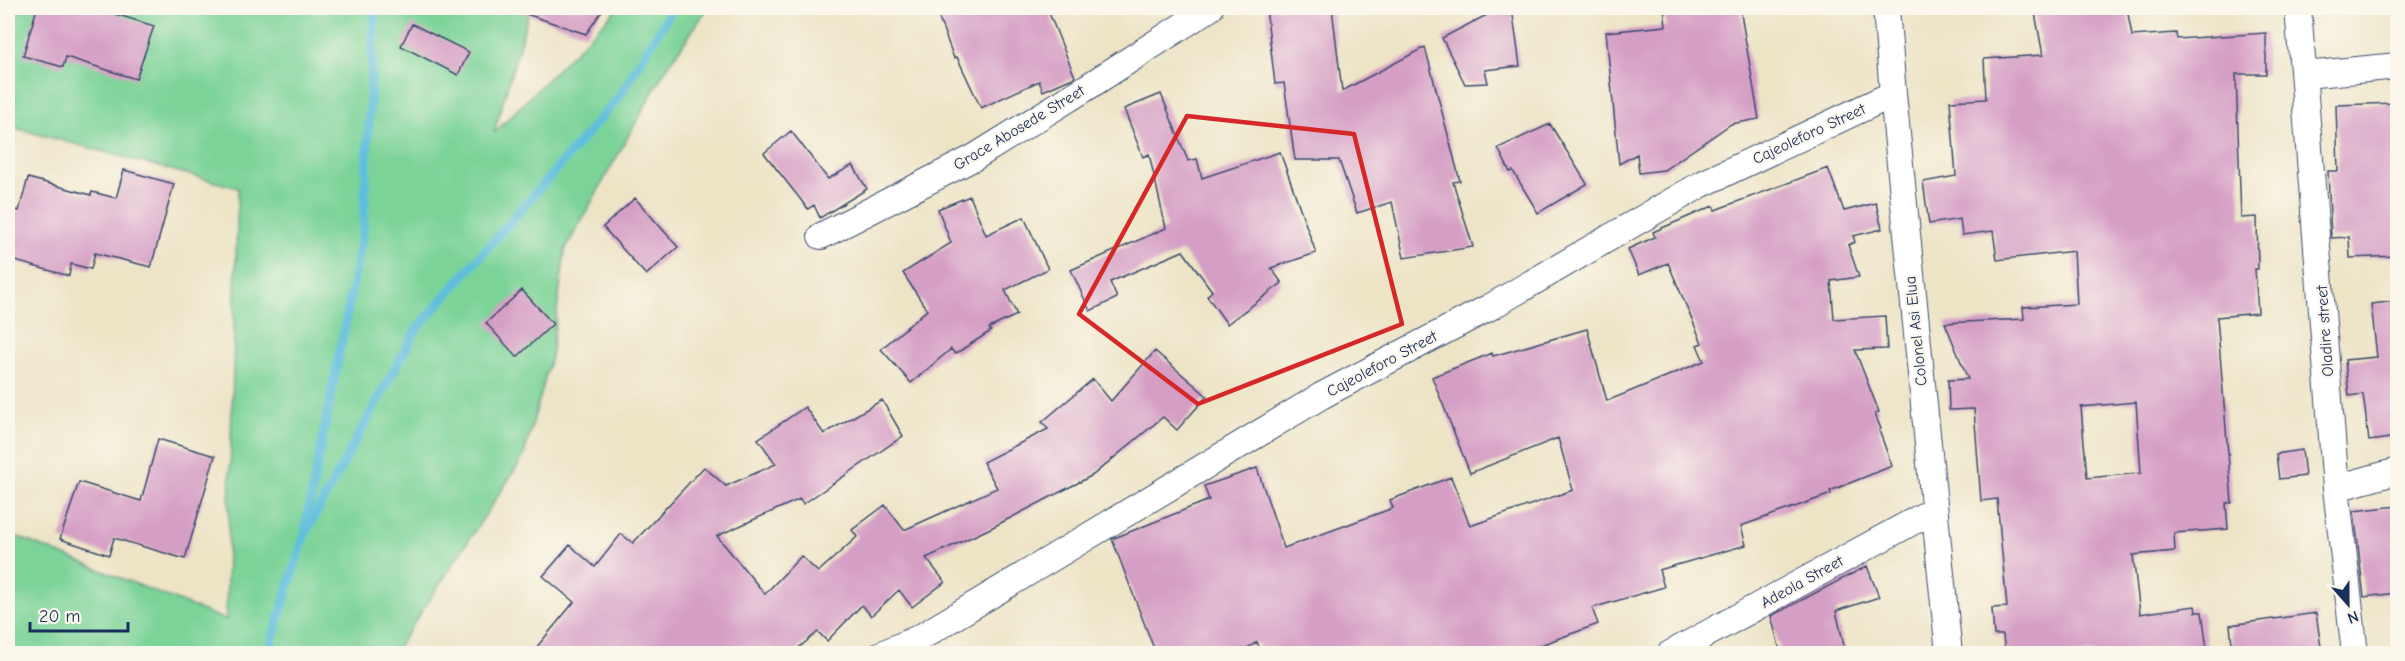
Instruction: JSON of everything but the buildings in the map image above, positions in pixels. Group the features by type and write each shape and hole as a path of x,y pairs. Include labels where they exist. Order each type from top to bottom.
{"street":[{"name":"Grace Abosede Street","path":"821,237 975,157 1210,8"},
{"name":"Colonel Asi Elua","path":"1886,8 1948,654"},
{"name":"Oladire street","path":"2298,8 2336,488 2355,654"},
{"path":"2305,75 2397,66"},
{"name":"Cajeoleforo Street","path":"882,654 921,637 1322,396 1492,306 1700,185 1893,94"},
{"path":"2336,488 2397,471"},
{"name":"Adeola Street","path":"1670,654 1934,510"}],"highlighted area":[{"path":"1187,116 1354,134 1402,324 1198,404 1079,314"}],"green space":[{"path":"8,8 530,8 494,133 618,8 708,8 664,72 565,250 551,357 523,458 394,653 16,653 8,648 8,533 226,620 238,188 8,126"}],"waterway":[{"path":"305,527 363,233 375,8"},
{"path":"268,654 304,536 416,330 618,98 673,8"}]}
